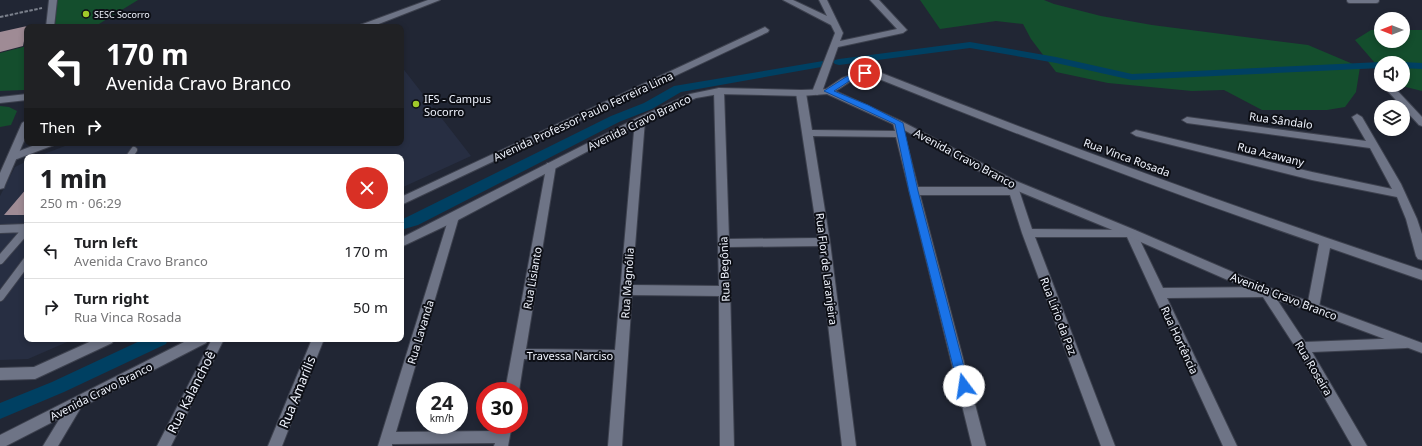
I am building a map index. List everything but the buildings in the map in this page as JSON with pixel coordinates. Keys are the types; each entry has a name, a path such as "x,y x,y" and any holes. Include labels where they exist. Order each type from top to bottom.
{"street":[{"path":"371,24 436,0"},
{"path":"787,0 834,23"},
{"path":"817,92 839,34 823,0"},
{"path":"836,45 903,30 874,0"},
{"path":"50,24 53,3"},
{"name":"Avenida Professor Paulo Ferreira Lima","path":"404,200 765,30"},
{"name":"Rua Vinca Rosada","path":"828,91 849,78 861,74 876,74 981,116 1325,242 1422,275"},
{"name":"Avenida Cravo Branco","path":"404,242 640,120 693,96 719,91 828,91 865,107 899,128 1013,188 1131,233 1266,292 1313,307 1422,348"},
{"name":"Rua Begônia","path":"719,91 725,291 727,446"},
{"name":"Rua Flor de Laranjeira","path":"802,92 824,242 849,446"},
{"path":"1395,92 1421,120"},
{"path":"0,100 24,97"},
{"path":"1357,117 1411,215 1419,237 1422,256"},
{"name":"Rua Magnólia","path":"615,446 640,120"},
{"name":"Rua Sândalo","path":"1187,120 1372,144"},
{"path":"809,133 899,128 979,446"},
{"path":"0,185 24,130"},
{"name":"Rua Azawany","path":"1136,133 1312,176 1400,194"},
{"path":"13,157 42,146"},
{"name":"Rua Lisianto","path":"514,382 552,165"},
{"path":"914,191 1013,188"},
{"name":"Rua Lírio da Paz","path":"1013,188 1028,234 1108,446"},
{"name":"Rua Lavanda","path":"386,442 454,217"},
{"path":"1028,234 1131,233"},
{"name":"Rua Hortência","path":"1131,233 1230,446"},
{"path":"723,243 824,242"},
{"path":"1313,307 1325,242"},
{"path":"626,290 725,291"},
{"path":"1158,293 1266,292"},
{"name":"Rua Roseira","path":"1266,292 1302,347 1360,446"},
{"path":"0,374 35,373 102,342"},
{"name":"Avenida Cravo Branco","path":"0,442 196,342"},
{"name":"Rua Kalanchoê","path":"164,446 216,342"},
{"name":"Rua Amarílis","path":"275,446 317,342"},
{"path":"1302,347 1406,342"},
{"name":"Travessa Narciso","path":"519,354 622,355"},
{"path":"50,446 76,404"},
{"path":"386,442 503,436"}],"lane":[{"path":"1350,0 1376,0"},
{"path":"131,154 134,150"},
{"path":"0,229 24,228"},
{"path":"0,260 24,232"},
{"path":"0,297 24,265"}],"path":[{"path":"0,18 53,3"}],"shaded area":[{"name":"IFS - Campus Socorro","path":"404,70 471,156 404,187 404,154 44,154 65,146 404,146"},
{"path":"24,162 24,342 67,342 28,359 0,360 0,196 15,167"}],"green space":[{"name":"SESC Socorro","path":"57,0 138,0 99,24 55,24"},
{"path":"920,0 1044,0 1101,16 1152,25 1308,45 1360,67 1356,92 1345,107 1327,110 1262,110 1224,90 1192,91 1108,83 1056,72 1031,39 1023,24 996,21 940,29"},
{"path":"1371,30 1374,30 1374,48 1410,48 1410,30 1422,30 1422,91 1410,88 1410,56 1374,56 1374,62 1355,40"},
{"path":"24,47 24,90 0,91 0,53"},
{"path":"0,106 9,107 17,111 11,125 0,127"}],"waterway":[{"path":"839,62 970,45 1056,60 1132,77 1374,65"},
{"path":"404,224 413,221 615,119 648,106 678,89 823,64"},
{"path":"1410,65 1422,66"},
{"path":"0,411 58,387 154,342"}],"place":[{"name":"SESC Socorro","path":"86,14"},
{"name":"IFS - Campus Socorro","path":"416,104"}],"route":[{"path":"865,73 849,78 828,91 898,123 964,386"}]}
